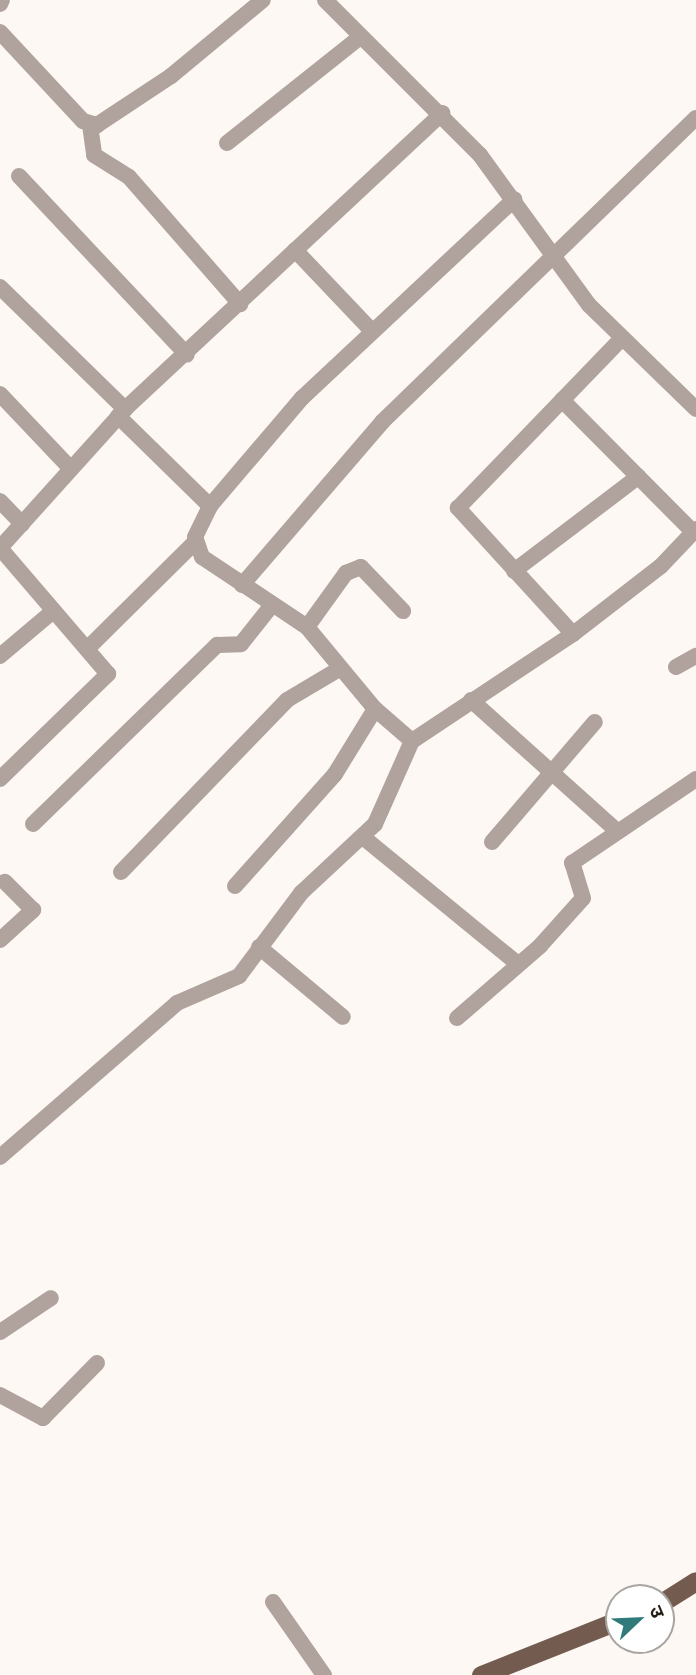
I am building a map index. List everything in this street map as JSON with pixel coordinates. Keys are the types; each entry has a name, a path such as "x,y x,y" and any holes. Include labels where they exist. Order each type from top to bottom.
{"main road":[{"path":"481,1675 605,1626"}],"street":[{"path":"90,125 105,122 171,76 263,0"},
{"path":"325,0 359,38 442,113 515,199 554,258 620,340 693,400"},
{"path":"0,32 90,125 94,155 129,177 240,304"},
{"path":"227,144 359,38"},
{"path":"0,779 106,680 106,667 52,612 0,548 122,412 187,355 442,113"},
{"path":"243,585 382,422 696,118"},
{"path":"19,176 187,355"},
{"path":"87,649 194,543 210,506 370,329 515,199"},
{"path":"296,250 370,329"},
{"path":"0,287 210,506"},
{"path":"572,634 460,513 459,503 620,340"},
{"path":"0,394 70,468"},
{"path":"0,1157 177,1003 239,976 301,893 364,838 412,741 572,634 661,566 695,531 562,400"},
{"path":"514,571 638,477"},
{"path":"0,501 22,524"},
{"path":"194,543 202,556 307,627 339,669 375,709 412,741"},
{"path":"307,627 346,573 361,566 403,611"},
{"path":"33,824 198,662 221,643 241,644 272,605"},
{"path":"0,656 52,612"},
{"path":"676,667 696,656"},
{"path":"121,872 287,700 339,669"},
{"path":"471,700 615,830"},
{"path":"235,886 335,774 375,709"},
{"path":"492,842 547,771 596,722"},
{"path":"457,1018 518,964 583,898 572,863 615,830 696,779"},
{"path":"364,838 518,964"},
{"path":"0,940 33,910 5,882"},
{"path":"260,947 343,1017"},
{"path":"0,1332 51,1298"},
{"path":"0,1395 43,1418 97,1363"},
{"path":"273,1602 324,1675"}]}
